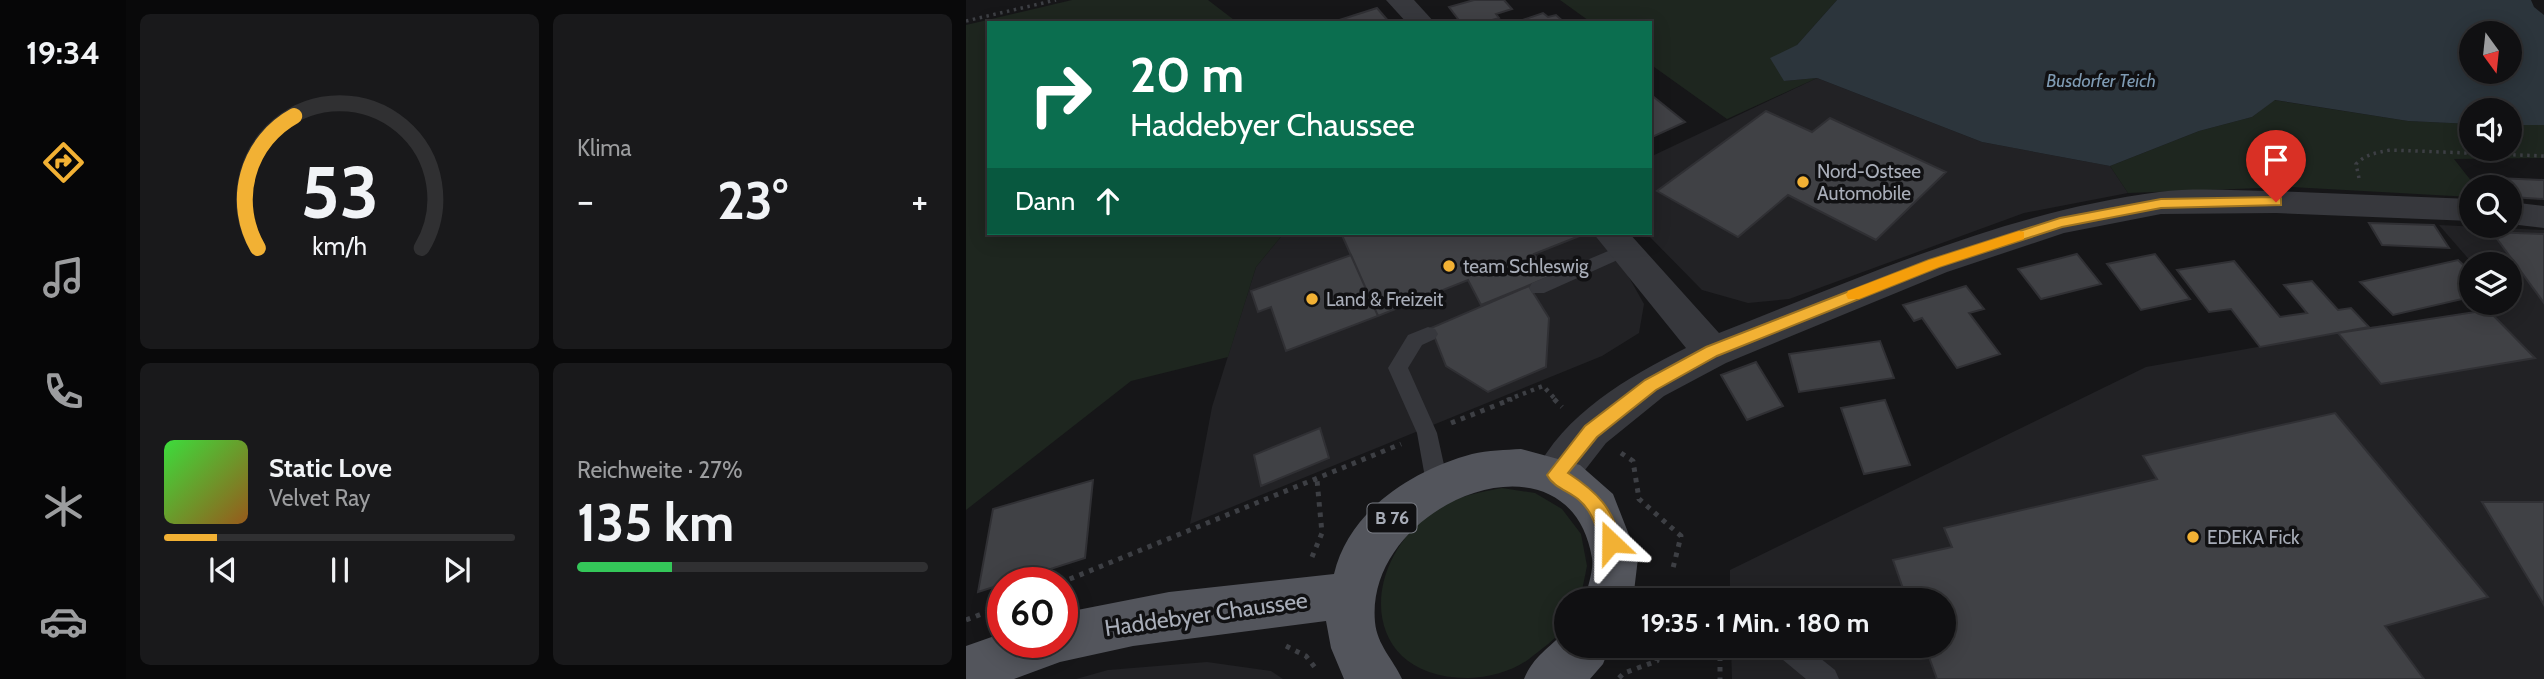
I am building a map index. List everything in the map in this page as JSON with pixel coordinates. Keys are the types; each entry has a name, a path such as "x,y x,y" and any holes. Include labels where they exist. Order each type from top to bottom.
{"main road":[{"name":"B 76","path":"1376,679 1363,667 1350,633 1350,595 1361,560 1380,530 1406,503 1437,483 1478,469 1519,466 1556,475 1586,495 1607,524 1615,561 1611,588"},
{"name":"Haddebyer Chaussee","path":"1078,634 1107,626 1196,611 1350,595"},
{"path":"966,671 1003,658"},
{"path":"1550,679 1575,658"}],"street":[{"path":"1399,0 1420,21"},
{"path":"1556,475 1591,432 1650,385 1712,352 1934,263 2060,222 2161,203 2276,202 2459,209"},
{"path":"2522,215 2544,217"},
{"path":"1618,241 1712,352"}],"lane":[{"path":"1538,288 1618,241"},
{"path":"1428,334 1415,340 1398,368 1427,433 1437,483"},
{"path":"1801,658 1826,679"}],"path":[{"path":"966,21 1056,0"},
{"path":"2365,205 2356,164 2366,155 2409,150 2491,156 2544,156"},
{"path":"1078,576 1543,386 1591,432 1633,461 1639,499 1681,536 1667,588"},
{"path":"966,620 987,612"},
{"path":"1618,679 1624,673 1657,661 1657,658"},
{"path":"1720,658 1720,679"}],"shaded area":[{"path":"1072,0 1208,0 1235,21 987,21 987,235 1282,235 1256,267 1228,357 1131,381 966,510 966,25"},
{"path":"1560,0 1837,0 1797,45 1784,81 1817,78 1727,119 1652,65 1652,21 1589,21"},
{"path":"1817,78 1982,142 2110,166 2128,193 2024,213 1789,299 1748,303 1702,290 1648,235 1652,235 1652,156"},
{"path":"2274,100 2408,121 2459,123 2459,159 2454,159 2467,175 2459,175 2459,196 2291,187 2128,193 2110,166 2199,131 2252,117"},
{"path":"2522,125 2544,125 2544,158 2522,158"},
{"path":"2439,225 2459,226 2459,238 2522,238 2522,229 2544,230 2544,679 1732,679 1731,658 1956,658 1956,588 1730,588 1730,570 2146,367 2369,327 2463,315 2522,315 2522,252 2463,252"},
{"path":"1282,235 1597,235 1626,272 1644,304 1639,333 1602,356 1190,524 1212,407 1256,267"},
{"path":"1502,488 1535,493 1562,509 1581,534 1587,566 1582,588 1554,588 1552,641 1516,667 1476,678 1433,673 1407,660 1390,640 1382,616 1382,589 1391,561 1408,535 1432,512 1465,496"},
{"path":"1207,662 1271,671 1283,679 1076,679 1108,670"}],"water":[{"name":"Busdorfer Teich","path":"1837,0 2531,0 2534,7 2544,15 2544,125 2522,125 2522,98 2459,98 2459,123 2408,121 2275,100 2252,117 2199,131 2110,166 1982,142 1817,78 1784,81 1770,58 1797,45"}],"building":[{"path":"1474,0 1504,0 1512,9 1496,14 1499,18 1489,21 1460,21 1449,7"},
{"path":"1377,8 1388,21 1336,21"},
{"path":"1543,13 1548,17 1556,15 1563,21 1520,21"},
{"path":"1652,96 1685,122 1652,137"},
{"name":"Nord-Ostsee Automobile","path":"1766,111 1812,132 1830,118 1946,172 1876,240 1788,195 1738,237 1657,191"},
{"path":"2522,179 2544,180 2544,199 2522,198"},
{"path":"2369,223 2434,225 2449,248 2382,245"},
{"path":"2522,233 2544,234 2544,303 2522,273 2522,252 2507,252 2496,238 2522,238"},
{"name":"team Schleswig","path":"1342,235 1582,235 1534,254 1549,277 1481,305 1468,280 1378,316"},
{"path":"2077,254 2101,284 2041,299 2018,269"},
{"path":"2155,254 2190,299 2141,310 2107,264"},
{"name":"Land & Freizeit","path":"1351,255 1378,316 1286,351 1271,307 1258,312 1251,291"},
{"path":"2234,261 2280,317 2307,313 2284,285 2312,281 2338,310 2351,308 2369,327 2260,347 2231,309 2209,312 2177,270"},
{"path":"2459,261 2459,300 2393,315 2360,282"},
{"path":"1529,286 1549,318 1546,367 1488,392 1446,366 1431,328"},
{"path":"1966,286 1984,309 1969,313 2000,354 1957,368 1922,318 1914,321 1903,305"},
{"path":"2459,314 2493,315 2535,358 2381,384 2338,333"},
{"path":"1880,341 1894,378 1799,392 1789,354"},
{"path":"1756,362 1783,406 1747,420 1721,375"},
{"path":"1885,400 1910,465 1864,474 1841,408"},
{"name":"EDEKA Fick","path":"2335,413 2488,597 2385,626 2424,679 1937,679 1929,658 1956,658 1956,588 1903,588 1893,560 1952,547 1944,528 2157,479 2143,456"},
{"path":"1320,428 1329,458 1261,486 1254,455"},
{"path":"1093,480 1085,558 1057,567 987,567 987,589 978,592 993,509"},
{"path":"2482,502 2544,502 2544,605"}],"slow traffic":[{"path":"1854,295 1934,263 2019,235"}],"place":[{"name":"Nord-Ostsee Automobile","path":"1803,182"},
{"name":"team Schleswig","path":"1449,266"},
{"name":"Land & Freizeit","path":"1312,299"},
{"name":"EDEKA Fick","path":"2193,537"}],"route":[{"path":"1611,542 1607,524 1586,495 1556,475 1591,432 1650,385 1712,352 1934,263 2060,222 2161,203 2276,202"}]}
